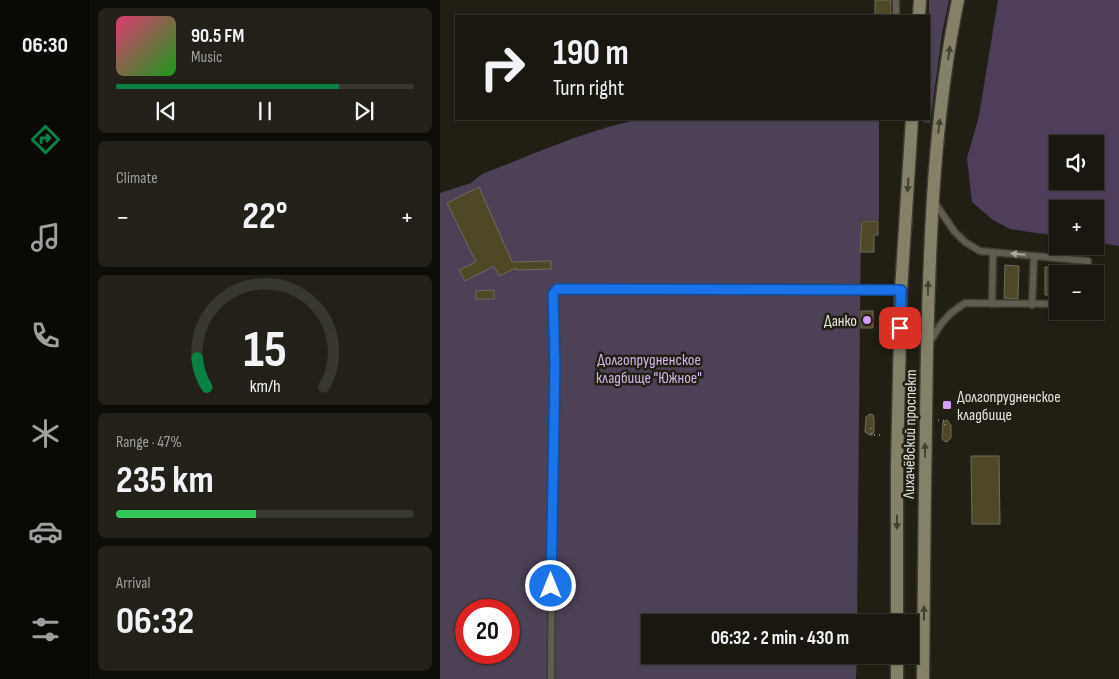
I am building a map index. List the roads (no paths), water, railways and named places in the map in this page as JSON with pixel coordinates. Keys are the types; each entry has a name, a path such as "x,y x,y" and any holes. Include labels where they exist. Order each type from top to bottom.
{"main road":[{"path":"919,15 920,0"},
{"name":"Лихачёвский проспект","path":"924,679 925,414 928,284 942,101 958,0"},
{"name":"Лихачёвский проспект","path":"897,614 897,464 901,290 912,120"},
{"path":"897,664 897,679"}],"lane":[{"path":"896,0 896,15"},
{"path":"933,200 954,231 965,242 980,251 1088,260 1088,265"},
{"path":"992,304 993,252"},
{"path":"1032,305 1034,256"},
{"path":"551,679 551,548 555,366 553,294 557,289 901,290"},
{"path":"927,350 934,333 951,313 965,303 1049,304"}],"place":[{"name":"Данко","path":"867,320"},
{"name":"Долгопрудненское кладбище","path":"947,405"}],"park label":[{"name":"Долгопрудненское кладбище \"Южное\"","path":"649,368"}]}
